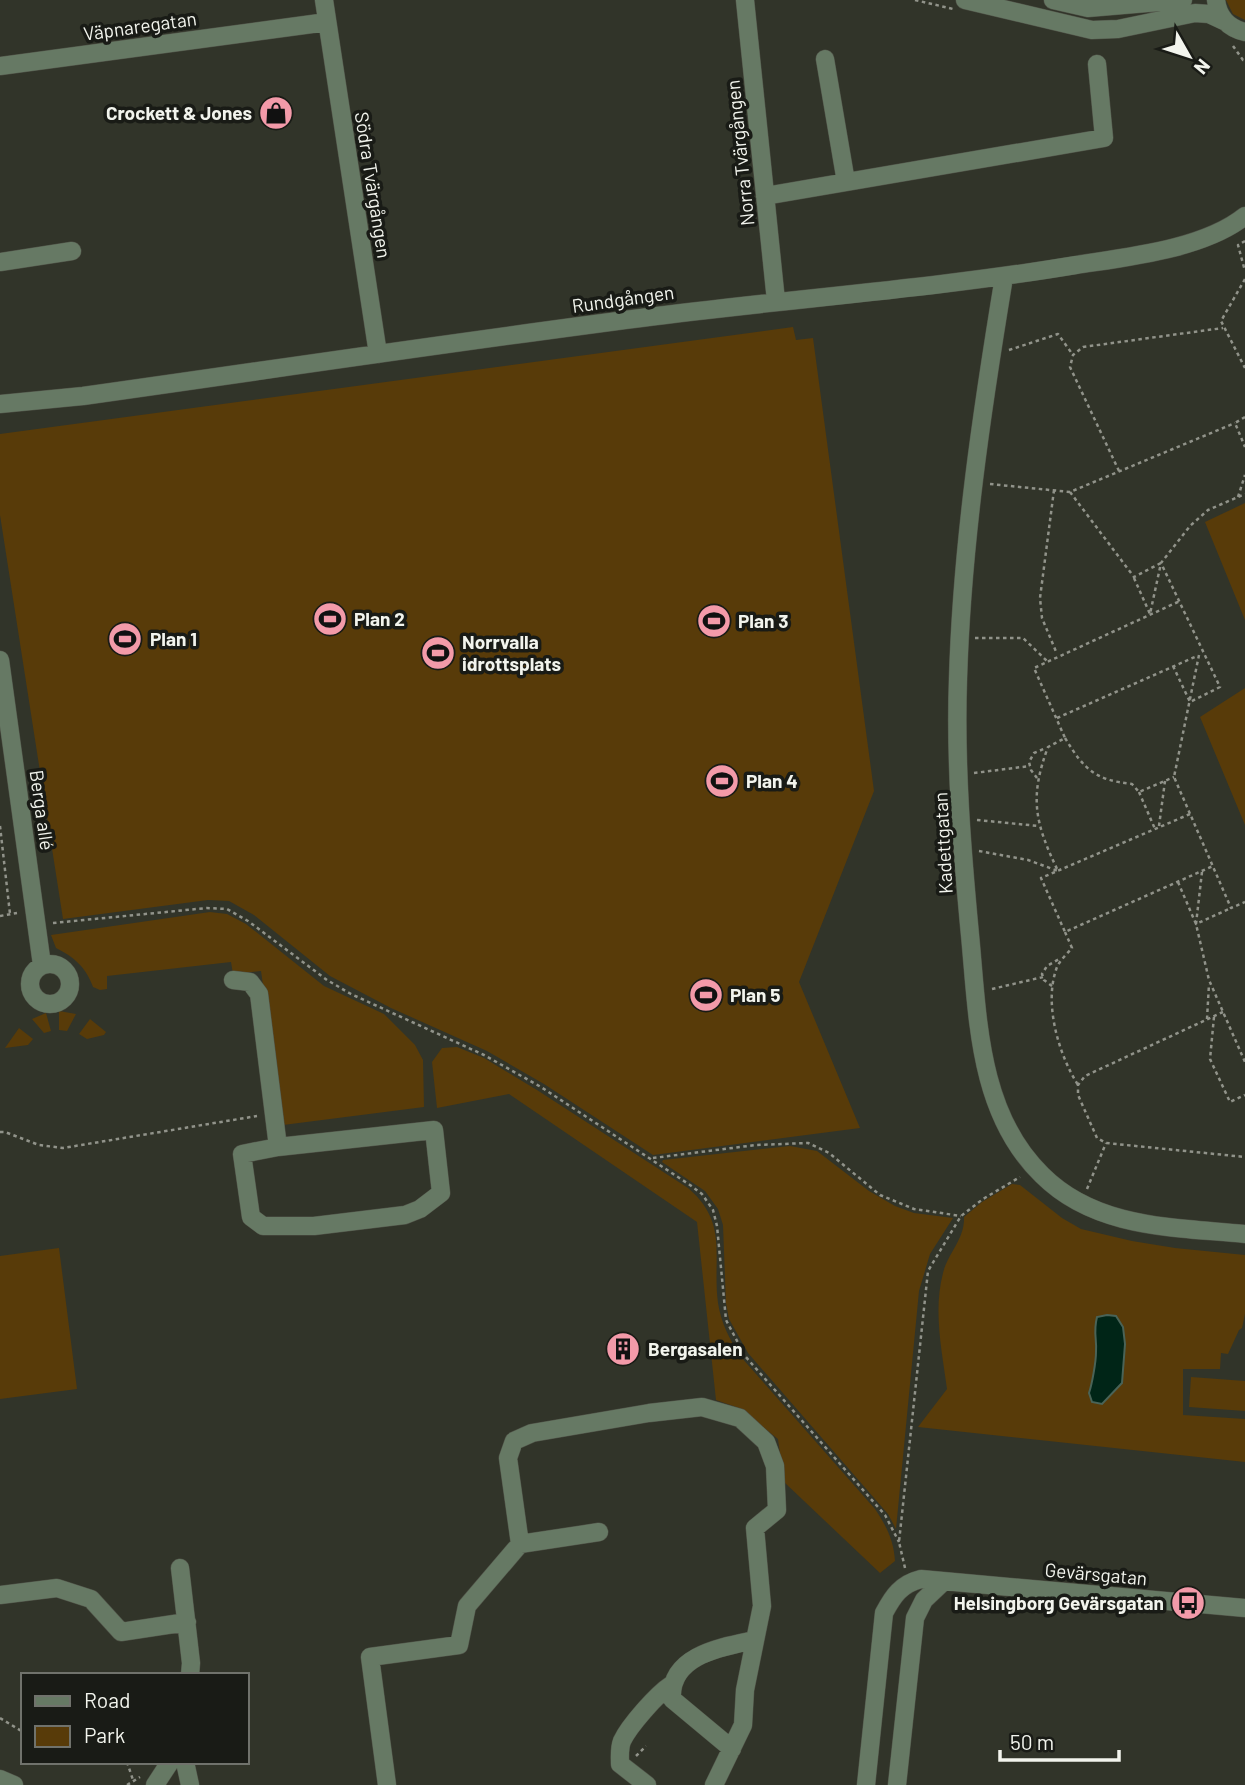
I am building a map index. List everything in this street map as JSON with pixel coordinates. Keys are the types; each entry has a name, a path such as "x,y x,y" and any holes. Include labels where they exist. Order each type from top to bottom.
{"street":[{"path":"324,0 327,22"},
{"name":"Norra Tvärgången","path":"745,0 776,301"},
{"path":"965,0 1092,30 1118,29 1195,13 1209,14 1239,41"},
{"path":"1053,0 1088,8 1183,0"},
{"path":"1216,0 1219,13 1239,41"},
{"name":"Väpnaregatan","path":"0,66 327,22"},
{"name":"Södra Tvärgången","path":"327,22 378,354"},
{"path":"825,59 846,182"},
{"path":"765,196 1104,138 1097,64"},
{"name":"Rundgången","path":"0,404 82,396 776,301 1004,277 1153,253 1241,223"},
{"path":"0,262 72,251"},
{"name":"Kadettgatan","path":"1004,277 973,482 964,567 958,679 962,848 976,993 991,1090 1011,1135 1041,1175 1081,1204 1129,1222 1245,1234"},
{"name":"Berga allé","path":"0,660 42,965"},
{"path":"233,980 250,982 259,994 278,1147"},
{"path":"434,1130 440,1193 420,1209 405,1215 314,1226 263,1226 251,1217 242,1154 278,1147 434,1130"},
{"path":"520,1544 508,1458 513,1441 532,1433 702,1407 740,1418 766,1442 775,1466 777,1510 754,1528 762,1606 745,1690 743,1725 714,1785"},
{"path":"387,1785 370,1657 459,1645 467,1606 520,1544 599,1532"},
{"path":"180,1568 190,1673"},
{"name":"Gevärsgatan","path":"908,1582 921,1579 1245,1608"},
{"path":"866,1785 884,1613 894,1595 908,1582"},
{"path":"897,1785 915,1618 924,1600 943,1582"},
{"path":"0,1595 57,1588 91,1599 121,1632 187,1622"},
{"path":"732,1749 672,1699 671,1685 677,1672 711,1649 755,1640"},
{"path":"647,1785 620,1764 619,1752 622,1740 659,1693 671,1685"},
{"path":"155,1785 169,1764"},
{"path":"185,1764 190,1785"},
{"path":"0,1779 14,1785"}],"path":[{"path":"1245,242 1238,245 1245,271"},
{"path":"1245,279 1221,321 1245,368"},
{"path":"1119,471 1070,367 1073,355 1083,347 1223,328"},
{"path":"991,356 1058,334 1073,355"},
{"path":"973,482 1070,492 1245,417"},
{"path":"1235,423 1245,447"},
{"path":"1238,497 1245,474"},
{"path":"1054,490 1040,598 1042,618 1058,656"},
{"path":"1070,492 1134,577 1150,614"},
{"path":"1134,577 1161,563 1209,510 1245,494"},
{"path":"1161,563 1220,687 1190,702"},
{"path":"1150,614 1161,563"},
{"path":"1157,828 1132,783 1115,782 1095,775 1081,764 1065,738 1034,668 1180,601"},
{"path":"961,637 1023,638 1047,660"},
{"path":"1057,718 1204,653"},
{"path":"1199,655 1174,777 1231,908"},
{"path":"1173,666 1190,702"},
{"path":"1037,778 1030,766 1034,753 1065,738"},
{"path":"1048,747 1037,778 1035,794 1040,826 1058,871"},
{"path":"960,775 1030,766"},
{"path":"1139,792 1174,777"},
{"path":"1157,828 1166,781"},
{"path":"1190,814 1041,878 1072,948 1056,967 1052,986 1055,1025 1068,1069 1078,1085 1078,1095 1097,1138 1106,1143 1245,1157"},
{"path":"961,818 1040,826"},
{"path":"0,825 10,914 0,916"},
{"path":"962,848 1028,860 1058,871"},
{"path":"1065,932 1213,866"},
{"path":"1196,924 1202,870"},
{"path":"1178,881 1196,924 1209,980 1245,1062"},
{"path":"1196,924 1245,902"},
{"path":"44,923 63,924 207,908 227,909 248,921 327,980 351,994 484,1055 541,1087 702,1194 713,1210 718,1226 726,1320 745,1356 885,1515 899,1542 908,1582"},
{"path":"1043,977 1047,966 1065,956"},
{"path":"976,993 1043,977"},
{"path":"1043,977 1052,986"},
{"path":"1207,1020 1209,980"},
{"path":"1078,1085 1085,1076 1223,1012"},
{"path":"1214,1017 1210,1059 1230,1102 1245,1095"},
{"path":"0,1132 39,1145 62,1147 273,1113"},
{"path":"651,1159 756,1145 808,1143 829,1153 880,1195 914,1209 961,1216"},
{"path":"1081,1204 1106,1143"},
{"path":"899,1542 924,1288 928,1271 961,1216 1022,1175"},
{"path":"0,1718 21,1731"},
{"path":"635,1757 646,1745"},
{"path":"127,1785 133,1780 128,1764"}],"green space":[{"path":"1226,0 1245,0 1245,20 1233,14"},
{"name":"Norrvalla idrottsplats","path":"793,327 796,340 813,338 874,791 799,982 860,1128 653,1155 544,1084 487,1051 391,1008 330,976 254,915 229,901 208,900 63,919 0,515 0,434"},
{"path":"1245,503 1245,620 1205,522"},
{"path":"1245,688 1245,825 1200,717"},
{"path":"210,912 227,914 246,924 324,986 384,1014 415,1045 423,1060 424,1107 283,1125 261,971 233,974 231,962 107,976 107,989 100,990 93,987 79,963 56,948 51,935"},
{"path":"59,1011 76,1014 67,1031 59,1030"},
{"path":"46,1013 51,1031 44,1033 32,1019"},
{"path":"90,1019 106,1032 104,1035 87,1039 79,1034"},
{"path":"19,1028 33,1039 28,1045 5,1048"},
{"path":"457,1047 484,1058 537,1090 688,1188 701,1201 714,1227 718,1303 730,1338 741,1357 875,1509 889,1534 895,1561 880,1573 784,1482 778,1439 739,1408 716,1400 697,1222 509,1094 437,1108 432,1062 442,1048"},
{"path":"790,1146 817,1151 869,1191 895,1206 914,1213 953,1218 930,1254 919,1291 896,1529 888,1514 748,1353 729,1319 723,1225 718,1209 705,1191 662,1162"},
{"path":"1012,1184 1020,1185 1062,1218 1081,1229 1175,1248 1245,1255 1245,1314 1242,1328 1228,1354 1221,1353 1220,1369 1183,1369 1183,1415 1245,1419 1245,1462 918,1427 947,1389 939,1331 940,1287 945,1266 962,1232 964,1217 982,1202"},
{"path":"59,1248 77,1389 0,1399 0,1256"},
{"path":"1191,1377 1245,1381 1245,1411 1189,1407"}],"shaded area":[{"path":"1116,1316 1123,1327 1125,1344 1122,1383 1102,1404 1092,1402 1089,1393 1095,1361 1097,1317"}],"place":[{"name":"Crockett & Jones","path":"276,113"},
{"name":"Plan 2","path":"330,619"},
{"name":"Plan 3","path":"714,621"},
{"name":"Plan 1","path":"125,639"},
{"name":"Norrvalla idrottsplats","path":"438,653"},
{"name":"Plan 4","path":"722,781"},
{"name":"Plan 5","path":"706,995"},
{"name":"Bergasalen","path":"623,1349"},
{"name":"Helsingborg Gevärsgatan","path":"1188,1603"}]}
